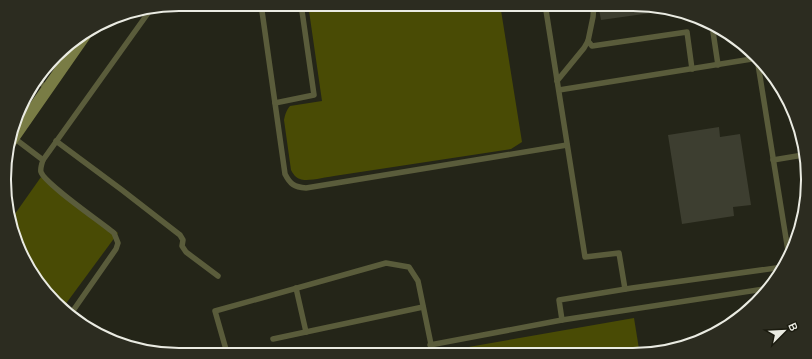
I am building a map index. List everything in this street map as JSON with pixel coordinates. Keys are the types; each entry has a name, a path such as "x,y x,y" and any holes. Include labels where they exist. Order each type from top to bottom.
{"main road":[{"path":"22,120 48,88 62,58"}],"lane":[{"path":"262,11 285,174 289,182 297,188 306,188 567,145"},
{"path":"275,103 314,95 302,11"},
{"path":"546,11 585,257 620,252 625,289"},
{"path":"557,81 588,41 594,11"},
{"path":"73,310 116,249 118,243 114,233 45,178 41,171 42,160 147,14"},
{"path":"588,41 592,46 687,32 692,69"},
{"path":"713,32 718,64"},
{"path":"559,90 751,59"},
{"path":"758,67 787,246"},
{"path":"41,84 48,88"},
{"path":"56,141 180,235 183,240 182,246 186,252 218,276"},
{"path":"15,145 42,160"},
{"path":"773,160 800,156"},
{"path":"226,348 215,311 386,263 409,267 418,281 431,348"},
{"path":"562,320 559,300 625,289 776,268"},
{"path":"296,288 306,332"},
{"path":"430,345 562,320 760,290"},
{"path":"273,340 423,307"}],"shaded area":[{"path":"309,11 501,11 522,142 511,149 303,180 297,178 291,170 284,120 285,115 290,106 322,101"},
{"path":"41,177 118,233 66,304 39,273 28,254 15,214"},
{"path":"634,318 639,348 632,348 463,348"}],"building":[{"path":"599,11 656,12 601,20"},
{"path":"719,127 720,137 740,134 751,205 733,207 734,216 682,224 668,135"}]}
